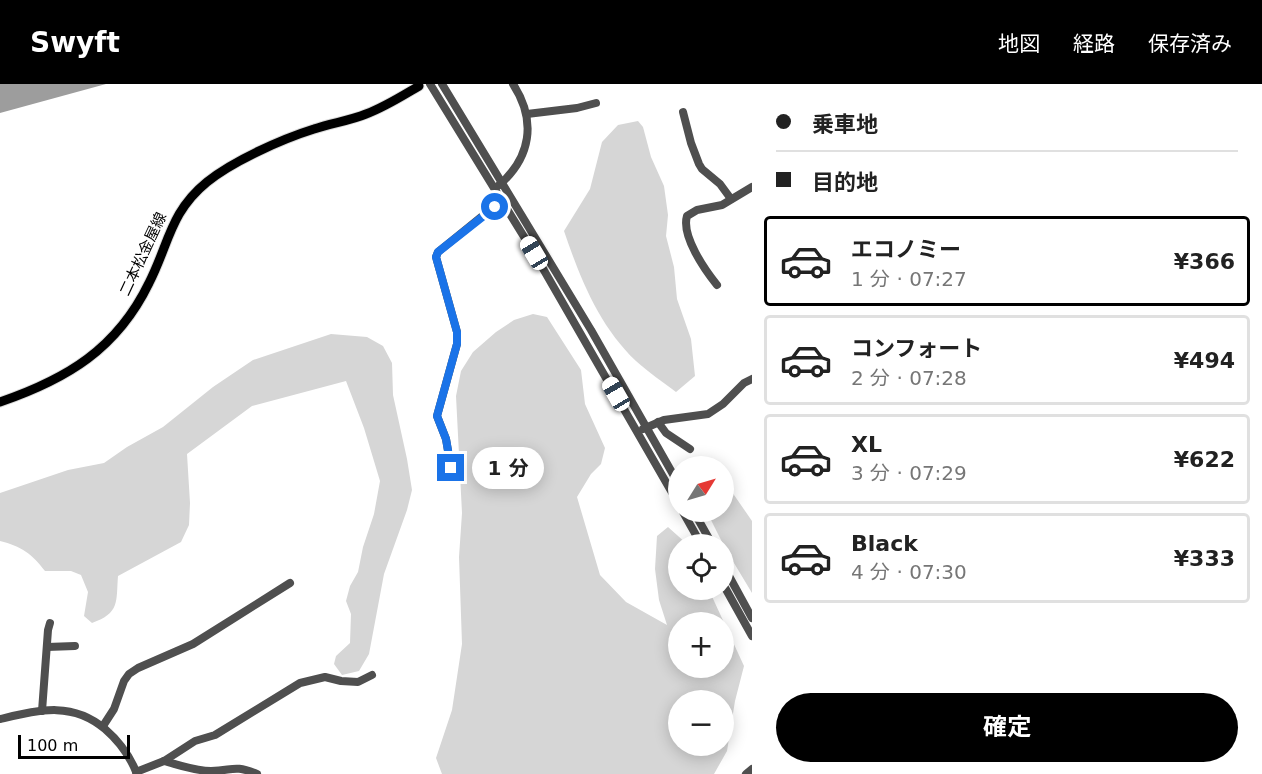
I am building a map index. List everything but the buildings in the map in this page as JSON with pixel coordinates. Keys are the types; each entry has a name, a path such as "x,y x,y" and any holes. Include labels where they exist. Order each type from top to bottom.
{"main road":[{"name":"二本松金屋線","path":"0,402 42,387 71,372 106,344 123,325 149,283 179,212 193,194 210,179 270,147 312,129 368,114 418,86"}],"street":[{"path":"430,84 591,330 668,465"},
{"path":"442,84 498,186 502,200 668,485"},
{"path":"498,186 515,169 527,141 529,123 527,114 513,84"},
{"path":"527,114 577,108 596,103"},
{"path":"683,112 699,164 720,184 731,199"},
{"path":"717,285 704,269 691,245 685,220 691,212 722,205 752,187"},
{"path":"451,468 446,439 437,416 457,344 457,332 436,257 438,252 502,200"},
{"path":"638,431 658,422 708,414 723,404 744,383 752,379"},
{"path":"658,422 666,433 690,449"},
{"path":"103,726 114,709 124,681 129,674 193,644 290,582"},
{"path":"734,585 752,618"},
{"path":"732,600 752,636"},
{"path":"42,711 50,623"},
{"path":"47,646 75,646"},
{"path":"0,719 42,711 74,711 90,717 103,726 124,748 137,773 164,761 195,741 215,735 300,683 325,677 357,682 372,675"},
{"path":"164,761 204,770 218,771 233,767 257,774"},
{"path":"746,774 752,769"}],"shaded area":[{"path":"0,84 106,84 0,113"},
{"path":"638,121 643,127 651,157 664,186 668,215 666,236 674,267 677,299 691,339 695,376 676,392 636,361 611,333 584,284 564,231 590,189 602,142 618,125"},
{"path":"533,314 547,317 581,370 585,404 605,448 601,464 591,474 577,497 600,575 626,602 667,625 659,600 655,569 657,536 668,527 676,534 668,534 668,600 714,600 719,612 668,612 668,678 734,678 734,644 744,666 734,707 734,690 668,690 668,756 724,756 714,774 442,774 436,758 452,710 462,644 459,557 462,513 456,396 461,371 473,352 514,320"},
{"path":"331,334 367,337 383,346 392,363 393,395 412,490 384,574 369,654 359,671 342,675 334,664 336,656 350,643 351,614 346,601 350,586 358,572 363,547 374,514 380,481 364,428 346,381 252,406 187,454 189,525 181,542 118,576 115,606 108,615 101,619 92,623 84,616 88,592 81,575 71,571 45,571 26,552 0,541 0,493 68,470 104,463 163,427 213,387 253,360"},
{"path":"734,495 752,521 752,593 734,563 734,534 718,534 712,522 734,522"}],"route":[{"path":"451,468 446,439 437,416 454,358 457,332 436,257 438,252 495,207"}]}
